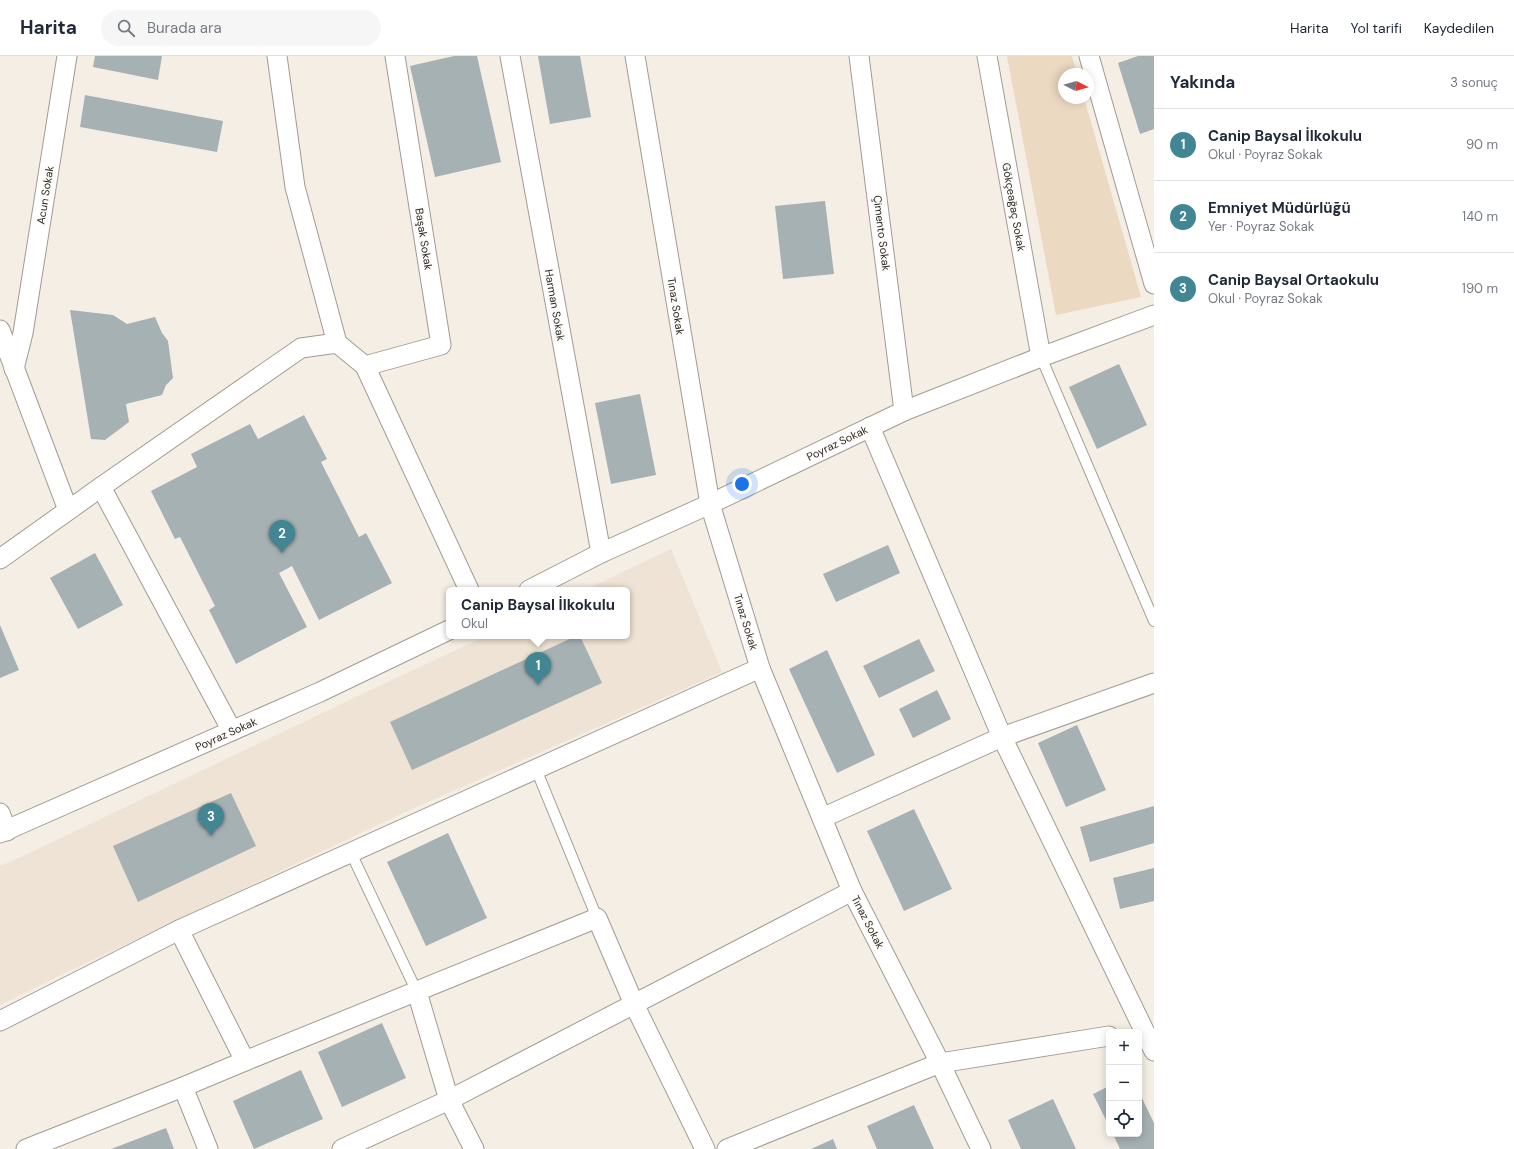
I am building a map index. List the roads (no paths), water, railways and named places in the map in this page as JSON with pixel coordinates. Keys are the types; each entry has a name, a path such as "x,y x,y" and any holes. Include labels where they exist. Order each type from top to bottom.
{"street":[{"name":"Acun Sokak","path":"14,369 23,333 67,56"},
{"path":"277,56 295,187 337,343 365,366 467,587"},
{"name":"Başak Sokak","path":"365,366 441,345 395,56"},
{"name":"Harman Sokak","path":"510,56 601,553"},
{"name":"Tınaz Sokak","path":"634,56 710,504 760,668 852,891 940,1063 981,1149"},
{"name":"Çimento Sokak","path":"859,56 904,411"},
{"name":"Gökçeağaç Sokak","path":"987,56 1041,357"},
{"path":"1089,56 1154,284"},
{"name":"Poyraz Sokak","path":"535,587 601,553 710,504 904,411 1041,357 1154,315"},
{"path":"0,330 68,510"},
{"path":"0,559 100,487 300,348 337,343"},
{"path":"870,427 1002,737 1154,1051"},
{"path":"100,487 232,731"},
{"name":"Poyraz Sokak","path":"3,832 320,692 446,631"},
{"path":"0,1021 179,930 760,668"},
{"path":"822,818 1002,737 1154,683"},
{"path":"0,813 3,832"},
{"path":"342,1149 449,1100 852,891"},
{"path":"26,1149 45,1145 245,1061 597,918 634,1004 705,1149"},
{"path":"179,930 245,1061"},
{"path":"417,992 449,1100 474,1149"},
{"path":"727,1149 940,1063 1106,1036"},
{"path":"183,1088 208,1149"}],"lane":[{"path":"1041,357 1154,621"},
{"path":"536,769 597,918"},
{"path":"351,852 417,992"}],"place":[{"name":"Emniyet Müdürlüğü","path":"282,553"},
{"name":"Canip Baysal İlkokulu","path":"538,685"},
{"name":"Canip Baysal Ortaokulu","path":"211,836"}]}
